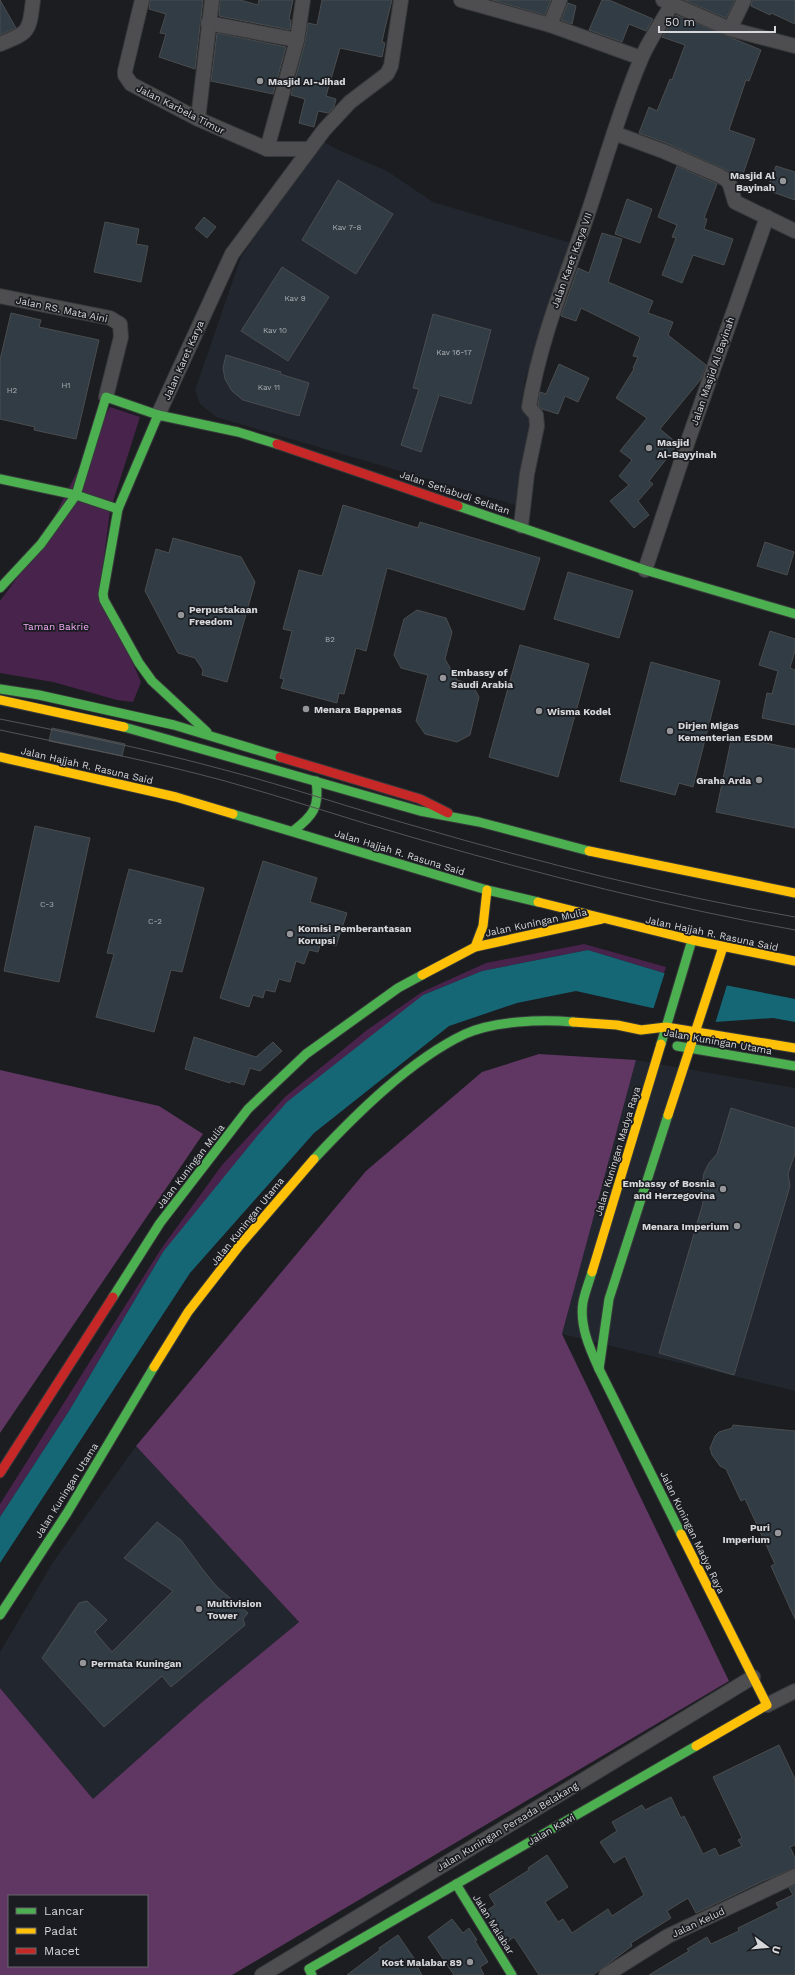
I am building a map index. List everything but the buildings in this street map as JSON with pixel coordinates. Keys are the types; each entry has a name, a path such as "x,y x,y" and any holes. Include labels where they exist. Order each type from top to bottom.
{"street":[{"path":"0,44 23,34 28,29 33,0"},
{"name":"Jalan Karbela Timur","path":"142,0 125,75 131,84 198,119 267,150 310,149"},
{"path":"198,119 208,23 212,0"},
{"path":"267,150 297,40 303,0"},
{"name":"Jalan Karet Karya","path":"213,737 166,696 152,681 139,663 104,600 102,589 118,509 158,416 232,254 324,130 350,102 388,74 391,66 401,0"},
{"path":"461,0 550,25 641,58"},
{"path":"550,25 560,0"},
{"path":"730,29 744,0"},
{"path":"668,2 730,29 795,46"},
{"name":"Jalan Karet Karya VII","path":"521,526 527,474 537,426 536,415 529,407 534,375 559,294 584,225 614,133 641,58 668,2"},
{"path":"208,23 297,40"},
{"path":"614,133 663,151 718,175 727,180 730,185 734,202 795,231"},
{"name":"Jalan Masjid Al Bayinah","path":"645,570 689,438 767,217"},
{"name":"Jalan RS. Mata Aini","path":"0,296 110,318 120,324 121,337 106,397"},
{"path":"0,588 41,544 76,494 106,397"},
{"name":"Jalan Setiabudi Selatan","path":"106,397 158,416 245,435 335,463 645,570 780,611 795,614"},
{"path":"0,479 76,494 118,509"},
{"path":"0,689 16,690 174,725 420,799 450,814"},
{"path":"0,700 132,730 213,751 420,811 450,814 576,848 696,874 795,893"},
{"name":"Jalan Hajjah R. Rasuna Said","path":"0,757 162,793 487,890 692,940 795,961"},
{"path":"293,831 311,816 316,808 318,795 316,781"},
{"path":"329,794 336,786"},
{"path":"327,833 330,842"},
{"name":"Jalan Kuningan Mulia","path":"475,947 482,934 486,917 487,890"},
{"name":"Jalan Kuningan Mulia","path":"0,1473 160,1223 248,1109 306,1054 398,988 475,947 602,919"},
{"name":"Jalan Kuningan Madya Raya","path":"692,940 583,1303 582,1323 585,1337 599,1369 767,1705"},
{"path":"599,1369 609,1300 723,947"},
{"name":"Jalan Kuningan Utama","path":"0,1615 67,1512 143,1384 188,1312 240,1245 292,1183 337,1134 380,1094 425,1058 466,1034 503,1024 554,1020 617,1025 641,1030 666,1027 697,1027 795,1048"},
{"name":"Jalan Kuningan Utama","path":"641,1030 661,1044 795,1066"},
{"name":"Jalan Kuningan Persada Belakang","path":"262,1975 752,1677"},
{"name":"Jalan Kawi","path":"307,1973 456,1884 767,1705 795,1692"},
{"name":"Jalan Kelud","path":"606,1975 668,1936 795,1876"},
{"name":"Jalan Malabar","path":"456,1884 512,1975"}],"shaded area":[{"path":"322,141 387,171 433,202 571,243 524,383 524,408 531,423 516,505 216,417 200,404 195,390 241,257"},
{"path":"539,1054 636,1060 562,1334 729,1681 232,1975 0,1975 0,1688 93,1799 201,1703 299,1622 136,1446 366,1171 482,1072"},
{"path":"636,1060 795,1088 795,1391 562,1334"},
{"path":"0,1070 159,1106 203,1134 0,1433"},
{"path":"136,1446 299,1622 201,1703 93,1799 0,1688 0,1652 53,1562"}],"green space":[{"name":"Taman Bakrie","path":"110,407 140,417 110,511 100,587 141,682 133,702 117,700 53,682 0,673 0,601 38,549"},
{"path":"584,944 666,967 664,973 588,950 482,971 423,995 163,1252 69,1411 0,1517 0,1504 161,1249 222,1165 286,1096 367,1030 422,992 486,963"}],"water":[{"path":"588,950 664,973 795,999 795,1022 773,1018 715,1022 576,991 517,1003 449,1026 314,1133 190,1273 0,1563 0,1517 69,1411 163,1252 258,1135 287,1102 423,995 482,971"}],"pier":[{"path":"665,972 727,985 715,1024 653,1010"}],"tram line":[{"path":"0,719 56,730 197,763 465,840 605,877 700,899 795,917"},
{"path":"0,730 141,760 225,781 394,832 559,878 653,901 795,930"}],"traffic: fast":[{"path":"0,588 41,544 76,495 106,397 158,415 238,432 277,444"},
{"path":"158,415 118,509 103,594 104,600 139,663 152,681 207,732"},
{"path":"0,479 76,495 118,509"},
{"path":"458,506 645,570 795,614"},
{"path":"0,689 39,695 174,725 280,757"},
{"path":"124,727 420,811 479,822 589,851"},
{"path":"293,831 306,821 314,810 317,798 316,781"},
{"path":"233,814 487,890 538,902"},
{"path":"661,1044 692,940"},
{"path":"113,1297 160,1223 248,1109 306,1054 398,988 422,975"},
{"path":"314,1159 365,1107 384,1090 404,1073 444,1045 465,1034 490,1026 533,1021 573,1022"},
{"path":"677,1046 795,1066"},
{"path":"599,1369 609,1299 668,1115"},
{"path":"592,1272 584,1298 582,1311 586,1337 599,1369 681,1534"},
{"path":"0,1615 67,1513 154,1367"},
{"path":"312,1975 309,1969 696,1746"},
{"path":"456,1884 512,1975"}],"traffic: slow":[{"path":"0,700 124,727"},
{"path":"0,757 176,797 233,814"},
{"path":"589,851 795,893"},
{"path":"475,947 483,926 487,890"},
{"path":"538,902 692,940 795,961"},
{"path":"422,975 475,947 602,919"},
{"path":"668,1115 723,947"},
{"path":"573,1022 617,1025 641,1030 666,1027 795,1048"},
{"path":"592,1272 661,1044"},
{"path":"154,1367 188,1312 240,1245 314,1159"},
{"path":"681,1534 767,1705 696,1746"}],"traffic: jam":[{"path":"277,444 458,506"},
{"path":"280,757 420,799 448,813"},
{"path":"0,1473 113,1297"}],"place":[{"name":"Masjid AI-Jihad","path":"260,81"},
{"name":"Masjid Al Bayinah","path":"783,181"},
{"name":"Masjid Al-Bayyinah","path":"649,448"},
{"name":"Perpustakaan Freedom","path":"181,615"},
{"name":"Embassy of Saudi Arabia","path":"443,678"},
{"name":"Menara Bappenas","path":"306,709"},
{"name":"Wisma Kodel","path":"539,711"},
{"name":"Dirjen Migas Kementerian ESDM","path":"670,731"},
{"name":"Graha Arda","path":"759,780"},
{"name":"Komisi Pemberantasan Korupsi","path":"290,934"},
{"name":"Embassy of Bosnia and Herzegovina","path":"723,1189"},
{"name":"Menara Imperium","path":"737,1226"},
{"name":"Puri Imperium","path":"778,1533"},
{"name":"Multivision Tower","path":"199,1609"},
{"name":"Permata Kuningan","path":"83,1663"},
{"name":"Kost Malabar 89","path":"470,1962"}]}
